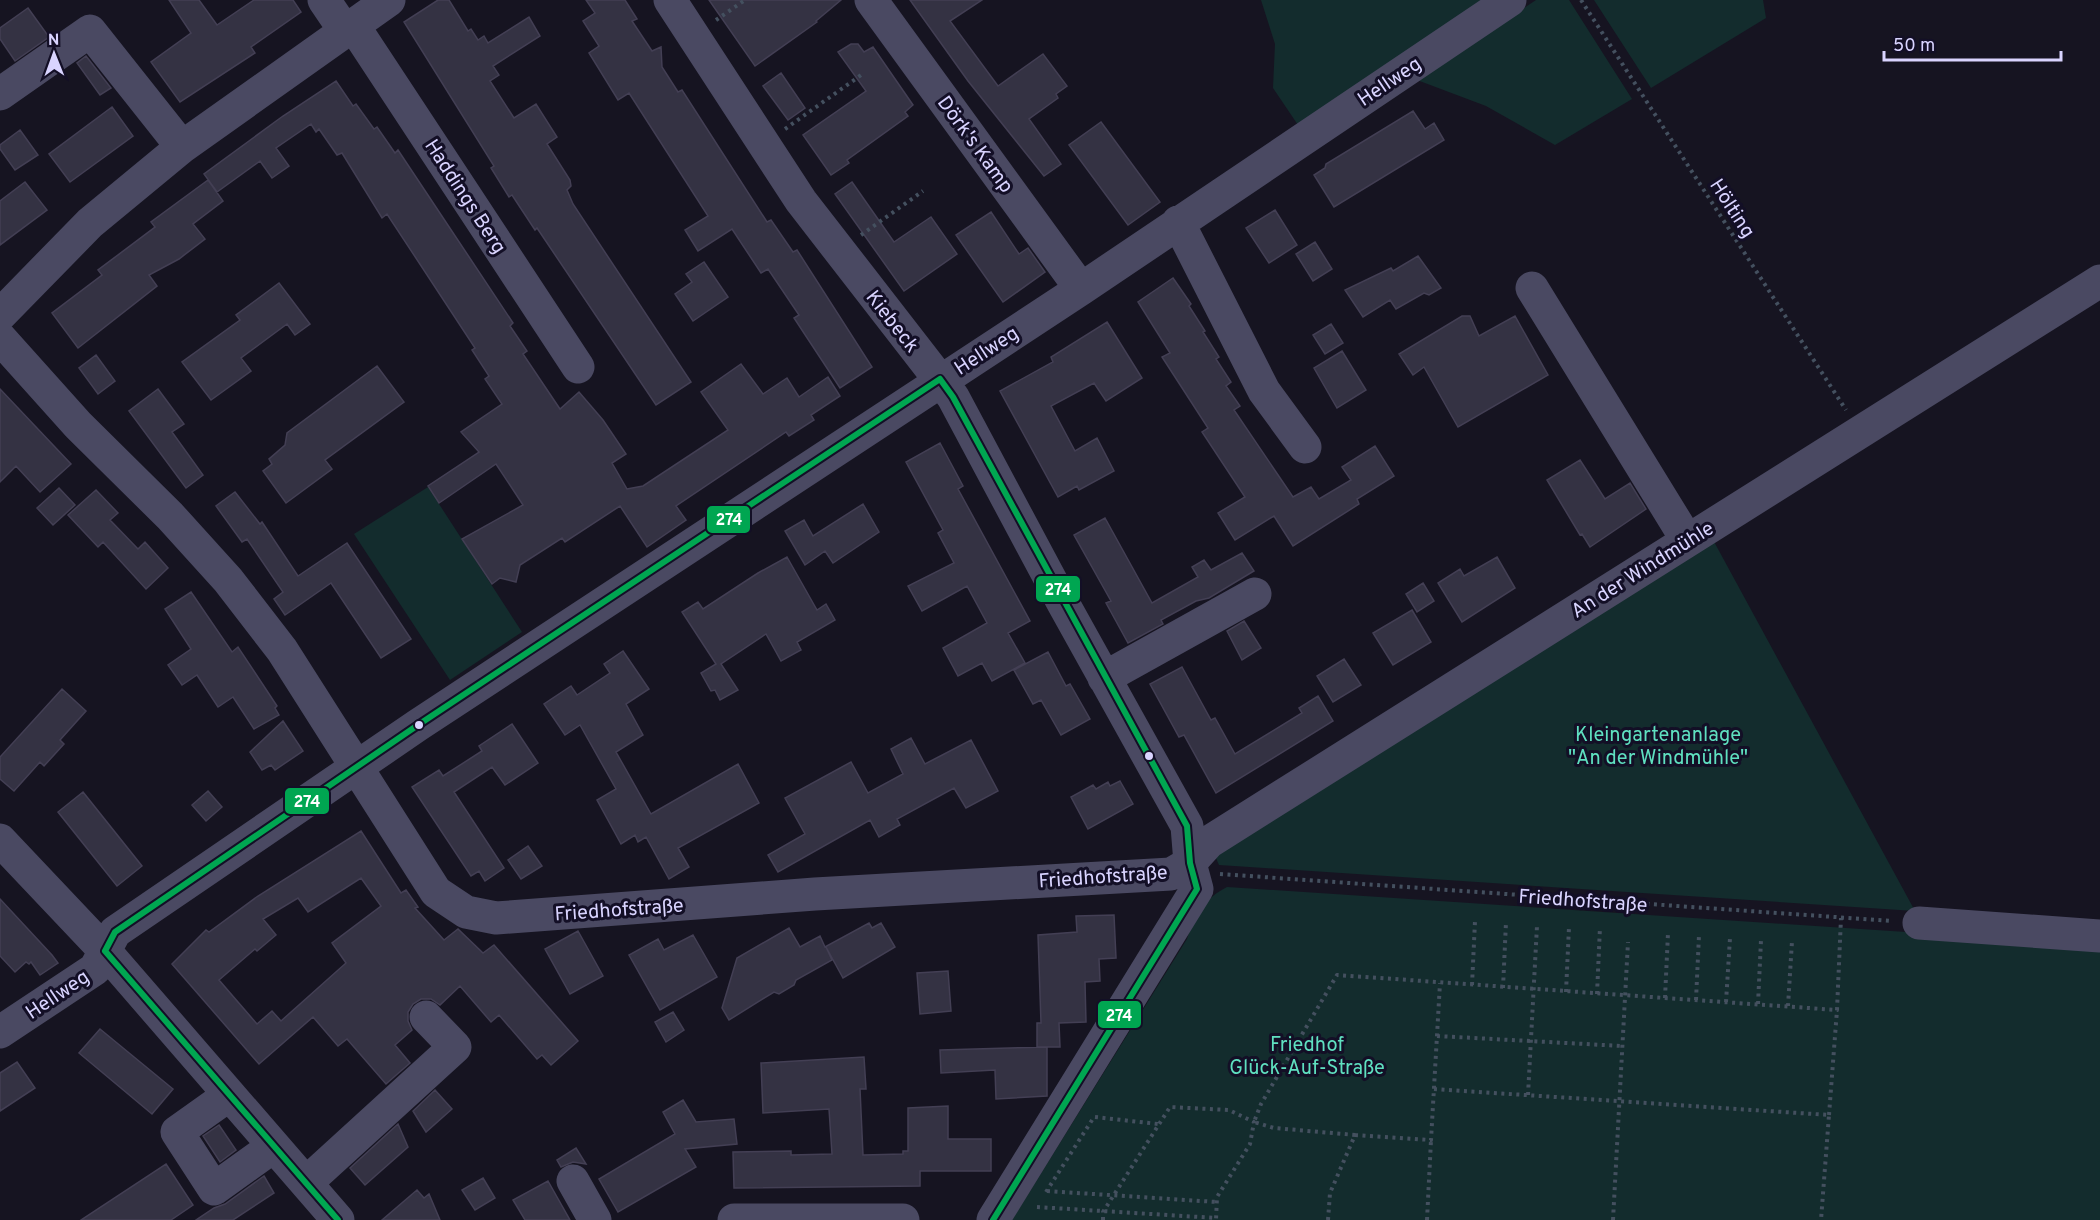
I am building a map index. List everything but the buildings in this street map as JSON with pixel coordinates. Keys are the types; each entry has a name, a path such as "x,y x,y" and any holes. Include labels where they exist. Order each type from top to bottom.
{"street":[{"name":"Haddings Berg","path":"324,0 349,28 578,368"},
{"path":"0,315 90,223 182,147 389,0"},
{"name":"Kiebeck","path":"670,0 762,145 838,251 954,397 1104,678 1187,826 1190,864 1197,890 993,1220"},
{"name":"Dörk's Kamp","path":"870,0 1081,289"},
{"name":"Hellweg","path":"0,1032 95,969 116,932 357,767 940,379 1081,289 1510,0"},
{"path":"0,94 90,31 182,147"},
{"path":"1178,222 1264,391 1305,447"},
{"name":"An der Windmühle","path":"1190,864 1209,842 2100,281"},
{"path":"1532,288 1687,540"},
{"path":"0,338 78,425 170,516 228,580 282,650 357,767"},
{"path":"1104,678 1254,594"},
{"name":"Friedhofstraße","path":"357,767 436,892 466,912 496,918 815,894 1170,874 1190,864"},
{"path":"0,840 105,951 338,1220"},
{"path":"1919,923 2100,936"},
{"path":"306,1183 455,1047 426,1017"},
{"path":"229,1095 177,1132 214,1189 274,1146"},
{"path":"573,1181 595,1220"},
{"path":"734,1220 903,1220"}],"path":[{"path":"694,36 745,0"},
{"name":"Hölting","path":"1581,0 1861,432"},
{"path":"762,145 864,73"},
{"path":"838,251 923,191"},
{"name":"Friedhofstraße","path":"1190,864 1205,873 1919,923"},
{"path":"1821,1220 1837,1010 1841,918"},
{"path":"1472,985 1475,921"},
{"path":"1503,988 1506,922"},
{"path":"1528,1095 1537,926"},
{"path":"1566,992 1569,927"},
{"path":"1597,994 1600,927"},
{"path":"1665,998 1668,933"},
{"path":"1696,1000 1698,935"},
{"path":"1726,1002 1730,938"},
{"path":"1758,1004 1761,940"},
{"path":"1788,1006 1792,941"},
{"path":"1613,1220 1628,942"},
{"path":"1037,1207 1216,1219 1217,1197 1250,1144 1254,1122 1261,1104 1336,975 1837,1010"},
{"path":"1427,1220 1440,983"},
{"path":"1437,1036 1622,1046"},
{"path":"1434,1089 1829,1114"},
{"path":"1103,1220 1103,1212 1113,1195 1170,1107 1229,1110 1254,1122 1274,1128 1431,1140"},
{"path":"1062,1108 1094,1117 1158,1124"},
{"path":"1033,1214 1094,1117"},
{"path":"1328,1220 1330,1193 1355,1135"},
{"path":"1047,1191 1217,1202"}],"green space":[{"path":"1261,0 1485,0 1298,125 1273,88 1275,44"},
{"path":"1536,0 1569,0 1632,99 1555,145 1486,106 1417,80"},
{"path":"1594,0 1763,0 1766,18 1651,88"},
{"path":"428,487 522,632 450,680 354,534"},
{"name":"Kleingartenanlage \"An der Windmühle\"","path":"1712,538 1915,911 1219,865 1213,851"},
{"name":"Friedhof Glück-Auf-Straße","path":"1227,887 2100,945 2100,1220 1012,1220 1187,939 1197,915 1213,896"}],"transit line":[{"name":"274","path":"940,379 953,397 1187,826 1190,863 1197,889 993,1220"},
{"name":"274","path":"105,951 115,932 418,725 940,379"},
{"name":"274","path":"105,951 338,1220"}]}
